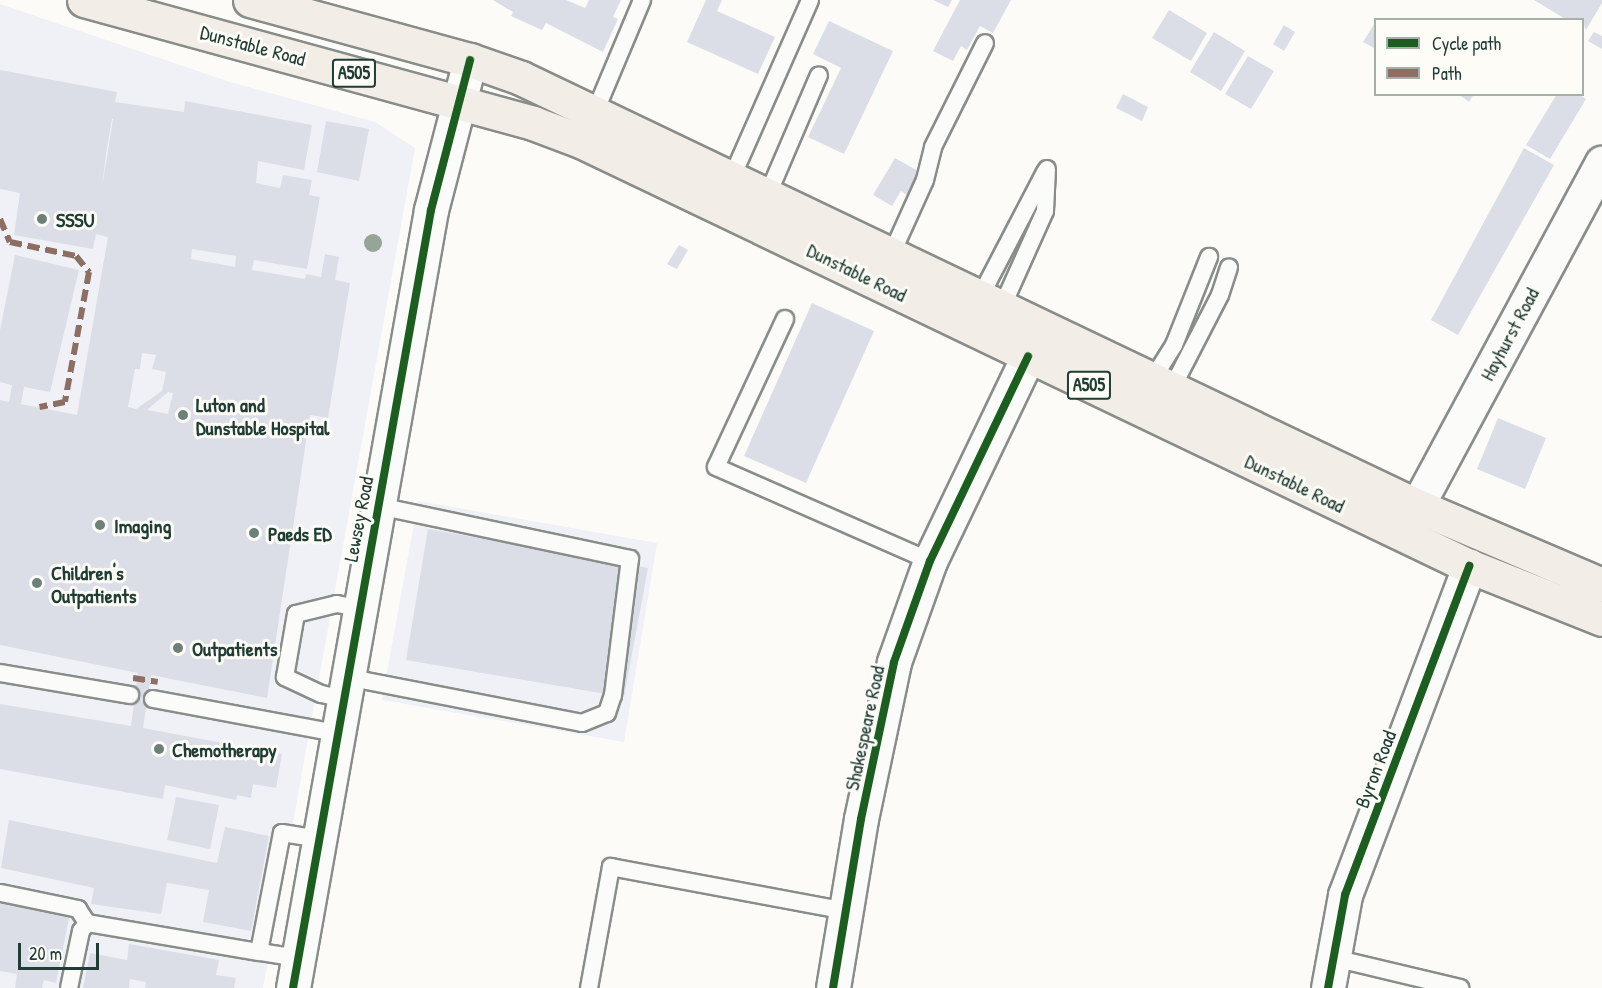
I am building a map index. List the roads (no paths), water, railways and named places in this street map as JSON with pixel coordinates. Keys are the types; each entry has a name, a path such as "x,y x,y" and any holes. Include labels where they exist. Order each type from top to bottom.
{"main road":[{"name":"Dunstable Road","path":"84,0 533,123 581,141 1469,567 1602,619"},
{"name":"Dunstable Road","path":"257,1 470,60 521,78 892,253 1417,506 1602,585"}],"street":[{"name":"Lewsey Road","path":"296,973 358,608 431,210 461,103 470,60"},
{"name":"Hayhurst Road","path":"1417,506 1602,163"},
{"name":"Shakespeare Road","path":"833,988 894,662 930,561 1028,356"},
{"name":"Byron Road","path":"1331,973 1345,895 1469,567"}],"lane":[{"path":"595,112 642,0"},
{"path":"732,177 810,0"},
{"path":"892,253 925,180 933,147 985,43"},
{"path":"768,194 819,75"},
{"path":"1047,169 1046,211 991,302 1047,169"},
{"path":"1162,385 1174,345 1209,257"},
{"path":"1162,385 1220,295 1229,267"},
{"path":"785,319 716,467 930,561"},
{"path":"358,608 337,604 296,614 285,676 321,694 345,688 582,723 607,713 613,695 630,558 378,506"},
{"path":"0,673 130,695"},
{"path":"153,699 337,733"},
{"path":"259,952 282,833 318,839"},
{"path":"589,988 611,867 846,911"},
{"path":"1,893 78,909 87,923 259,952 296,973"},
{"path":"69,988 81,931 87,923"},
{"path":"1331,973 1460,988"}],"place":[{"name":"SSSU","path":"42,219"},
{"name":"Luton and Dunstable Hospital","path":"183,415"},
{"name":"Imaging","path":"100,525"},
{"name":"Paeds ED","path":"254,533"},
{"name":"Children's Outpatients","path":"37,583"},
{"name":"Outpatients","path":"178,648"},
{"name":"Chemotherapy","path":"159,749"}]}
